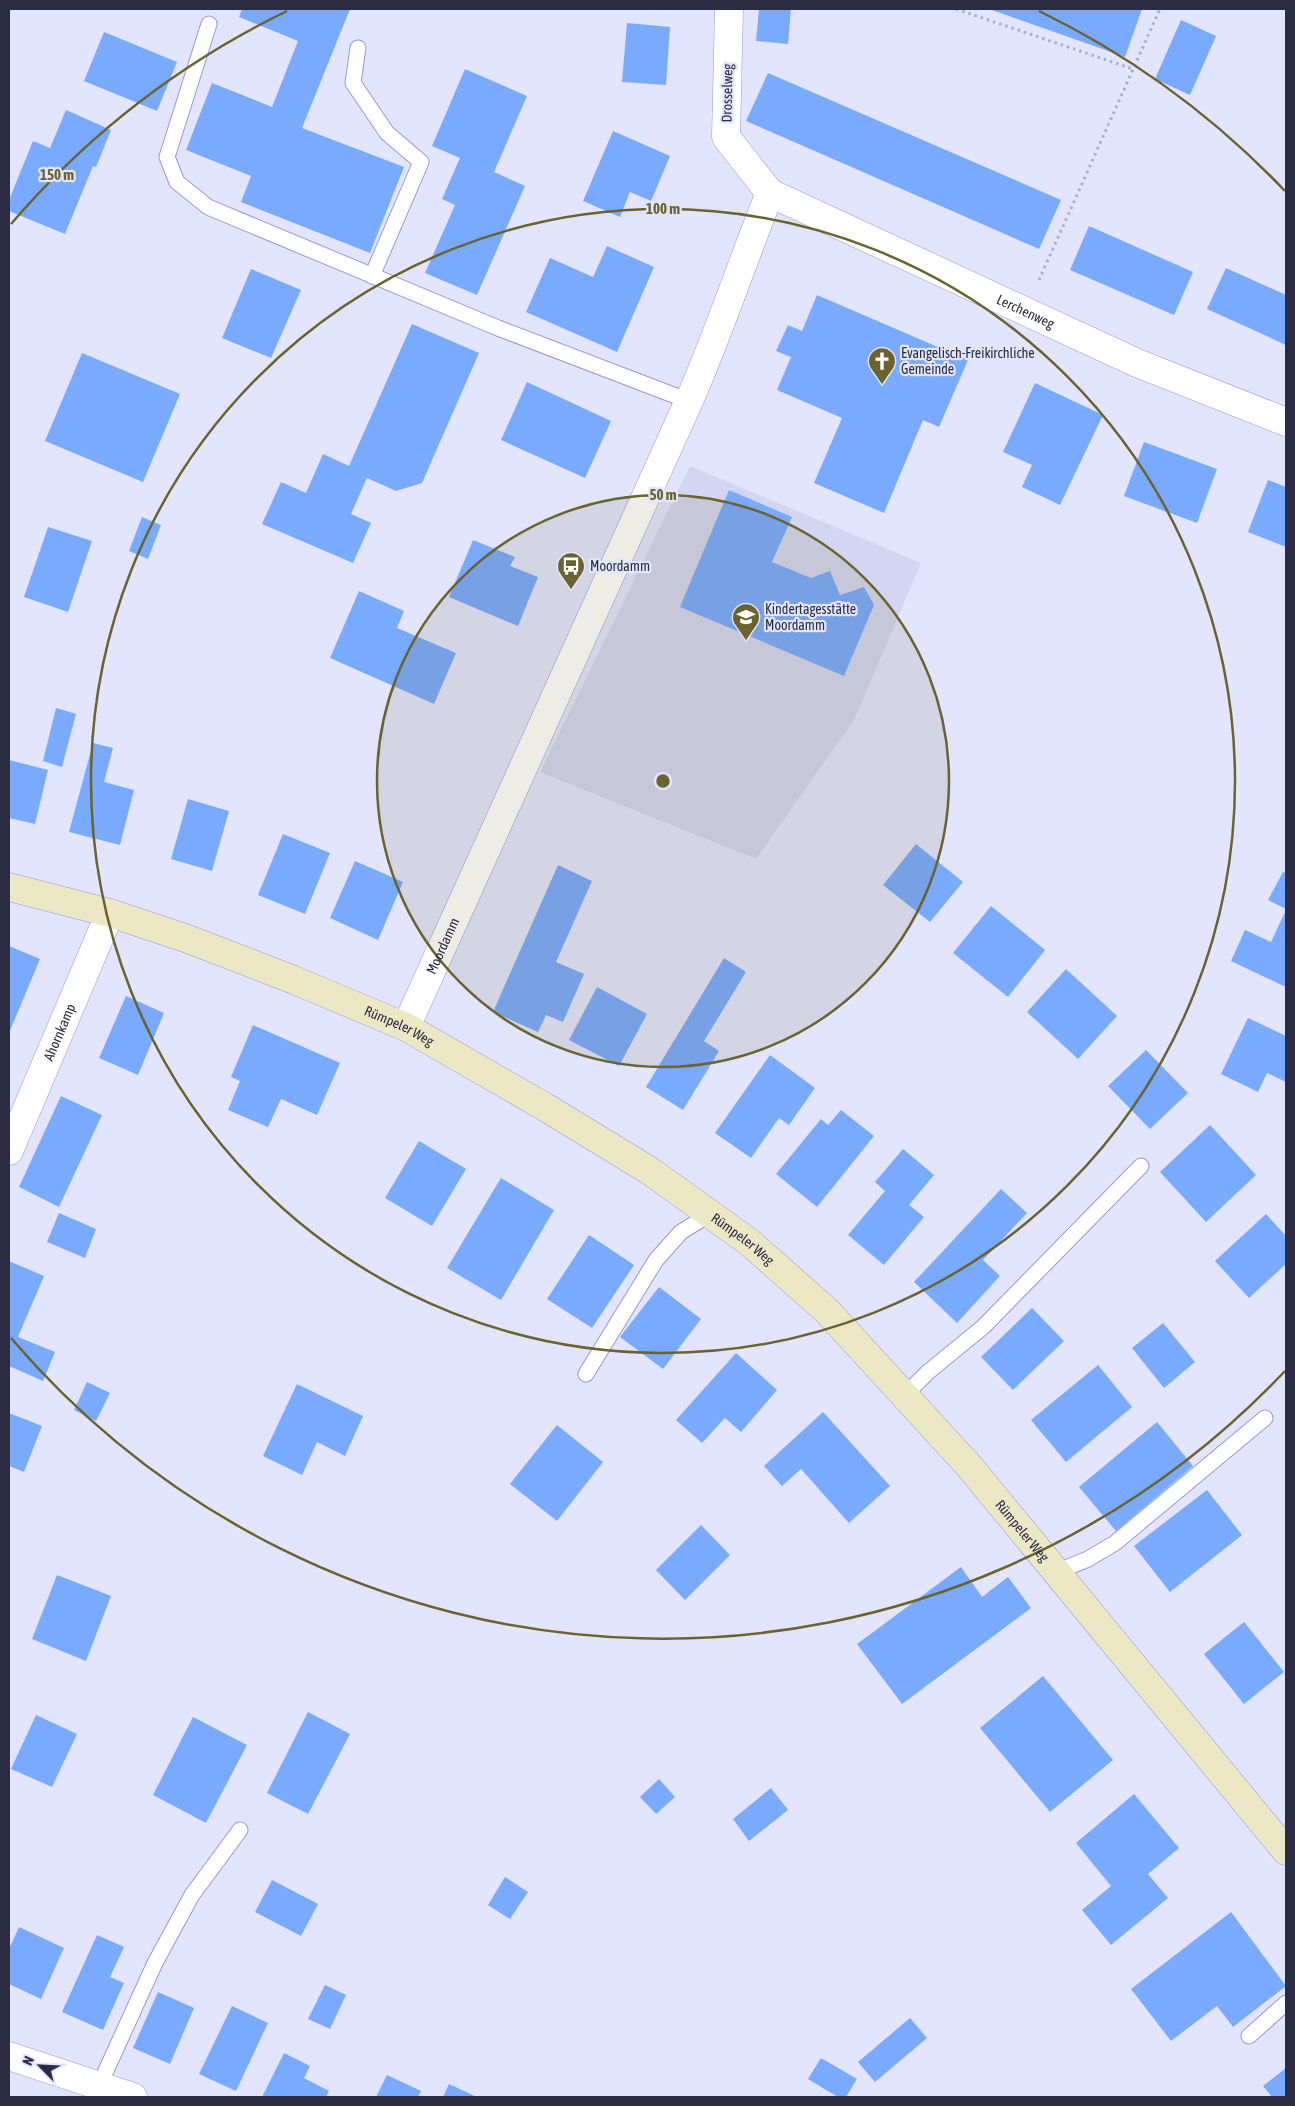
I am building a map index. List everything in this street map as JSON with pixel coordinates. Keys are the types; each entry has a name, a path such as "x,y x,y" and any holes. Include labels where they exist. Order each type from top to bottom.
{"street":[{"name":"Drosselweg","path":"729,9 726,136 770,194"},
{"name":"Lerchenweg","path":"770,194 1137,363 1286,422"},
{"name":"Moordamm","path":"406,1027 596,602 689,401 714,343 736,278 770,194"},
{"name":"Rümpeler Weg","path":"9,887 110,913 188,939 406,1027 545,1107 642,1166 749,1242 827,1312 969,1466 1286,1851"},
{"name":"Ahornkamp","path":"9,1151 110,913"},
{"path":"9,2056 133,2097"}],"lane":[{"path":"209,24 167,157 178,182 208,208 498,328 689,401"},
{"path":"358,48 353,83 387,132 421,162 372,276"},
{"path":"904,1396 928,1372 983,1327 1141,1166"},
{"path":"586,1374 656,1260 681,1232 710,1214"},
{"path":"1056,1572 1088,1560 1115,1543 1265,1418"},
{"path":"99,2086 169,1938 192,1896 240,1830"},
{"path":"1249,2036 1286,2004"}],"path":[{"path":"956,9 1133,69"},
{"path":"1025,311 1160,9"}],"shaded area":[{"name":"Kindertagesstätte Moordamm","path":"690,466 921,563 854,720 756,859 540,772"}],"building":[{"path":"242,9 350,9 302,128 404,167 370,253 241,202 251,176 186,150 212,83 272,107 298,41 239,17"},
{"path":"759,9 791,9 788,44 756,41"},
{"path":"989,9 1142,9 1125,57"},
{"path":"1181,20 1216,36 1190,95 1155,79"},
{"path":"627,23 670,27 666,85 622,82"},
{"path":"104,32 177,62 157,111 84,81"},
{"path":"465,69 527,96 494,172 525,186 477,295 425,273 455,205 442,199 460,158 432,146"},
{"path":"768,73 1061,200 1039,249 746,121"},
{"path":"66,110 111,130 96,167 93,166 65,234 9,211 9,200 33,141 50,148"},
{"path":"613,131 670,156 651,201 630,192 620,217 583,201"},
{"path":"1089,226 1193,272 1174,315 1070,270"},
{"path":"607,246 654,267 617,352 526,312 550,258 593,277"},
{"path":"1226,268 1286,295 1286,345 1207,309"},
{"path":"251,269 301,290 271,358 222,338"},
{"path":"817,295 968,360 939,427 923,420 884,513 814,483 842,418 777,390 791,357 776,351 788,325 802,331"},
{"path":"412,324 479,353 422,483 396,491 367,478 351,514 371,523 353,563 262,524 281,482 306,493 323,454 349,466"},
{"path":"82,353 180,394 143,482 45,441"},
{"path":"527,382 611,421 585,478 501,440"},
{"path":"1035,383 1103,415 1060,505 1022,487 1032,465 1003,452"},
{"path":"1144,442 1217,469 1197,523 1124,496"},
{"path":"1268,480 1286,487 1286,547 1248,532"},
{"path":"729,490 792,517 772,562 811,578 830,571 840,595 864,587 874,605 844,676 680,607"},
{"path":"142,517 161,525 148,559 129,551"},
{"path":"48,527 92,541 68,612 24,597"},
{"path":"473,540 515,557 510,566 538,577 518,626 449,597"},
{"path":"359,591 404,611 397,628 456,653 434,704 330,658"},
{"path":"56,708 76,714 62,767 43,761"},
{"path":"93,743 113,748 104,782 134,790 120,845 69,832"},
{"path":"9,760 48,770 35,824 9,818"},
{"path":"188,799 229,811 212,871 171,859"},
{"path":"283,834 330,853 305,914 258,895"},
{"path":"916,844 963,882 930,922 883,885"},
{"path":"355,861 403,882 378,940 330,918"},
{"path":"558,865 592,881 556,962 584,974 563,1022 546,1015 538,1032 493,1012"},
{"path":"1283,872 1286,873 1286,909 1268,900"},
{"path":"991,906 1045,950 1008,997 953,953"},
{"path":"1286,910 1286,987 1231,961 1245,930 1271,942"},
{"path":"9,946 40,959 9,1033"},
{"path":"724,958 746,972 704,1041 719,1051 683,1110 646,1087"},
{"path":"1066,969 1117,1016 1078,1059 1027,1012"},
{"path":"597,987 647,1014 619,1066 569,1040"},
{"path":"126,996 164,1013 138,1075 99,1058"},
{"path":"1248,1018 1286,1036 1286,1082 1267,1073 1258,1092 1221,1074"},
{"path":"253,1025 340,1063 317,1115 281,1099 268,1127 228,1110 240,1081 231,1077"},
{"path":"1146,1050 1188,1093 1150,1129 1108,1086"},
{"path":"770,1055 815,1088 789,1125 779,1118 751,1158 715,1133"},
{"path":"61,1096 102,1115 59,1207 19,1187"},
{"path":"841,1110 874,1136 817,1207 776,1174 821,1119 828,1125"},
{"path":"1210,1125 1256,1175 1206,1222 1160,1172"},
{"path":"419,1141 466,1169 432,1226 385,1198"},
{"path":"903,1149 934,1175 909,1205 924,1217 884,1265 848,1235 885,1191 875,1182"},
{"path":"501,1178 554,1210 501,1300 447,1268"},
{"path":"1001,1189 1027,1213 983,1260 1000,1276 957,1323 914,1282"},
{"path":"59,1213 96,1229 85,1258 47,1242"},
{"path":"1266,1214 1286,1236 1286,1264 1249,1298 1215,1261"},
{"path":"589,1235 634,1265 592,1328 547,1299"},
{"path":"9,1261 44,1276 18,1337 55,1352 43,1381 9,1366"},
{"path":"659,1287 701,1319 663,1369 620,1337"},
{"path":"1032,1308 1064,1341 1013,1390 981,1357"},
{"path":"1163,1323 1195,1362 1164,1388 1132,1348"},
{"path":"736,1353 777,1390 741,1432 725,1418 702,1443 676,1420"},
{"path":"1098,1365 1132,1407 1066,1462 1031,1420"},
{"path":"87,1382 110,1393 96,1421 74,1410"},
{"path":"297,1384 363,1416 345,1456 317,1442 302,1475 263,1456"},
{"path":"823,1412 890,1486 849,1523 801,1469 782,1486 764,1466"},
{"path":"9,1413 42,1426 24,1472 9,1466"},
{"path":"1157,1422 1193,1466 1116,1531 1079,1487"},
{"path":"557,1425 603,1462 557,1521 510,1484"},
{"path":"1207,1490 1242,1535 1170,1592 1134,1546"},
{"path":"701,1525 730,1555 685,1600 656,1570"},
{"path":"961,1567 982,1597 1008,1577 1031,1608 902,1704 857,1644"},
{"path":"57,1575 111,1596 86,1661 32,1639"},
{"path":"1244,1622 1284,1672 1244,1704 1204,1654"},
{"path":"1043,1676 1113,1760 1050,1812 980,1728"},
{"path":"308,1712 350,1734 308,1814 267,1793"},
{"path":"36,1715 77,1734 52,1787 11,1769"},
{"path":"193,1717 247,1745 206,1823 153,1795"},
{"path":"659,1779 675,1797 656,1814 640,1797"},
{"path":"771,1788 788,1810 749,1841 733,1819"},
{"path":"1134,1794 1179,1848 1148,1874 1168,1898 1111,1945 1082,1910 1111,1886 1076,1843"},
{"path":"505,1877 528,1892 510,1919 488,1905"},
{"path":"272,1880 318,1904 301,1936 255,1912"},
{"path":"1231,1912 1286,1986 1233,2027 1217,2006 1171,2041 1131,1989"},
{"path":"19,1927 64,1948 41,1999 9,1984 9,1949"},
{"path":"97,1935 124,1947 110,1977 124,1983 103,2030 62,2012"},
{"path":"325,1985 346,1995 330,2029 308,2019"},
{"path":"158,1992 194,2008 170,2064 133,2048"},
{"path":"232,2006 268,2023 236,2091 199,2074"},
{"path":"910,2018 927,2038 875,2082 858,2062"},
{"path":"284,2053 310,2066 304,2078 329,2091 326,2097 262,2097"},
{"path":"821,2058 857,2079 846,2097 838,2097 808,2079"},
{"path":"1286,2068 1286,2097 1272,2097 1263,2086"},
{"path":"387,2075 421,2091 418,2097 376,2097"},
{"path":"449,2084 477,2097 443,2097"}],"place":[{"name":"Evangelisch-Freikirchliche Gemeinde","path":"882,385"},
{"name":"Moordamm","path":"571,590"},
{"name":"Kindertagesstätte Moordamm","path":"746,641"}]}
